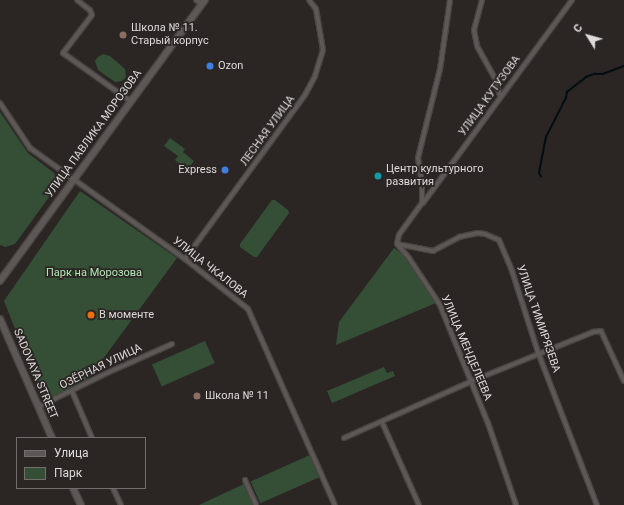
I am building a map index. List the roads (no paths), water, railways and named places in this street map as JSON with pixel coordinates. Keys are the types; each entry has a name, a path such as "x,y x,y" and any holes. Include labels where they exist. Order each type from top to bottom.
{"street":[{"path":"77,0 90,10 92,15 64,53 130,101"},
{"path":"196,0 203,2"},
{"name":"ЛЕСНАЯ УЛИЦА","path":"185,259 305,95 315,76 323,50 316,9 309,0"},
{"path":"398,244 399,235 422,203 422,183 418,158 440,69 450,0"},
{"path":"482,0 474,30 475,36 477,46 495,78 500,96"},
{"name":"УЛИЦА КУТУЗОВА","path":"422,203 572,0"},
{"name":"УЛИЦА ПАВЛИКА МОРОЗОВА","path":"0,281 203,2"},
{"name":"УЛИЦА ЧКАЛОВА","path":"0,103 30,148 185,259 248,309 335,505"},
{"name":"УЛИЦА ТИМИРЯЗЕВА","path":"398,244 433,251 459,237 478,233 485,234 498,240 512,271 539,355 597,505"},
{"name":"УЛИЦА МЕНДЕЛЕЕВА","path":"398,244 440,305 472,381 516,505"},
{"name":"SADOVAYA STREET","path":"0,319 52,437"},
{"path":"344,438 472,381 593,332 601,331 624,381"},
{"name":"ОЗЁРНАЯ УЛИЦА","path":"38,407 107,373 172,344"},
{"path":"72,391 92,437"},
{"path":"382,422 419,505"},
{"path":"245,480 256,505"},
{"path":"73,489 80,505"},
{"path":"113,489 120,505"}],"waterway":[{"path":"541,177 539,173 546,137 566,98 567,92 586,77 594,74 603,74 624,66"}],"place":[{"name":"Школа № 11. Старый корпус","path":"123,35"},
{"name":"Ozon","path":"210,66"},
{"name":"Express","path":"225,170"},
{"name":"Центр культурного развития","path":"378,176"},
{"name":"В моменте","path":"91,315"},
{"name":"Школа № 11","path":"197,396"}],"park label":[{"name":"Парк на Морозова","path":"94,273"}]}
